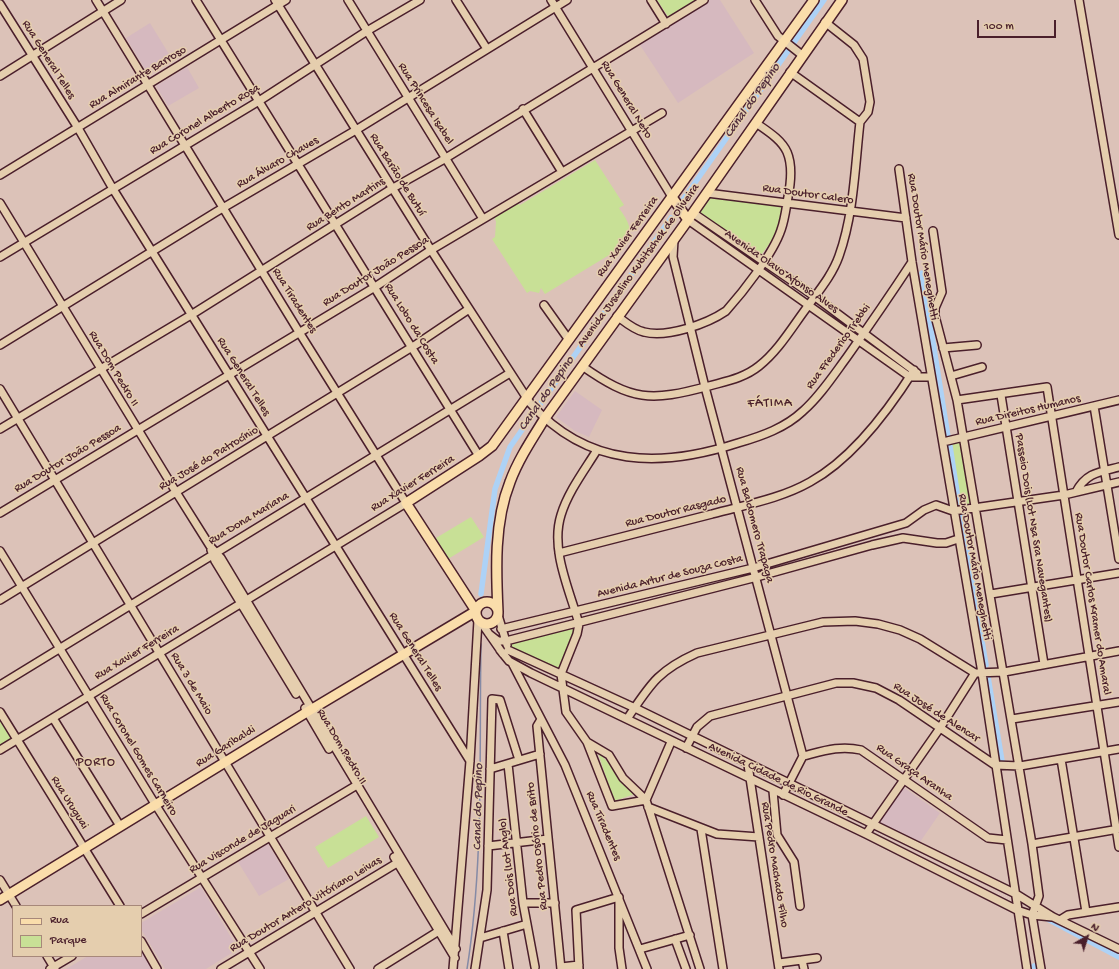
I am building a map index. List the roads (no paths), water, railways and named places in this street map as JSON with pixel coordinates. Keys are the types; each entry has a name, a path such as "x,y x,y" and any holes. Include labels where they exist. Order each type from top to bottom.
{"main road":[{"path":"785,43 814,0"},
{"name":"Avenida Juscelino Kubitschek de Oliveira","path":"498,613 499,532 502,504 510,481 542,416 582,366 707,193 790,72 799,53 842,0"},
{"name":"Rua Xavier Ferreira","path":"406,503 492,446 528,401 569,340 785,43"},
{"name":"Rua General Neto","path":"672,197 682,211 690,216"},
{"name":"Rua Tiradentes","path":"406,503 478,617"},
{"path":"487,602 493,604 498,613 492,623 486,624 478,617 479,606 487,602"},
{"name":"Rua Garibaldi","path":"0,900 403,654 466,617 478,617"}],"street":[{"name":"Rua Tiradentes","path":"96,0 299,332 406,503"},
{"path":"0,76 121,0"},
{"name":"Rua Lobo da Costa","path":"196,0 479,456"},
{"name":"Rua Almirante Barroso","path":"0,175 148,86 276,2 286,0"},
{"name":"Rua Princesa Isabel","path":"348,0 483,219"},
{"name":"Rua Coronel Alberto Rosa","path":"0,257 259,101 367,31 420,0"},
{"path":"456,0 487,49"},
{"name":"Rua General Neto","path":"551,0 630,131 672,197"},
{"name":"Rua Álvaro Chaves","path":"0,345 223,208 409,98 567,0"},
{"path":"651,0 666,24"},
{"name":"Rua Bento Martins","path":"0,429 191,315 393,188 446,158 523,109 704,0"},
{"path":"755,0 785,43 799,53"},
{"path":"1079,0 1119,235"},
{"name":"Rua Barão de Butuí","path":"276,2 431,250 510,373 528,401 542,416"},
{"name":"Rua General Telles","path":"0,4 78,128 113,189 191,315 470,761"},
{"path":"582,366 606,383 623,391 642,396 664,396 705,387 744,376 759,366 773,352 814,296 838,258 850,212 860,122 868,112 870,102 863,59 854,45 825,22"},
{"path":"790,72 860,122"},
{"path":"523,109 562,172"},
{"name":"Rua Doutor João Pessoa","path":"0,513 228,374 375,287 431,250 662,113"},
{"path":"617,316 633,328 653,334 666,333 691,327 719,316 726,310 764,261 775,245 781,231 791,176 787,152 779,141 756,123"},
{"name":"Rua Doutor Mário Meneghetti","path":"899,169 912,262 943,442 978,673 996,765 1027,969"},
{"name":"Rua Doutor Calero","path":"707,193 906,218"},
{"name":"Rua Dom Pedro II","path":"0,203 355,786 423,899 455,958"},
{"name":"Avenida Olavo Afonso Alves","path":"690,216 764,261 865,333 922,376"},
{"name":"Avenida Olavo Afonso Alves","path":"690,216 757,270 808,304 910,377"},
{"name":"Rua Doutor Mário Meneghetti","path":"933,231 942,292 935,308 935,316 957,400 964,437 1020,766 1039,890 1036,906 1032,915"},
{"name":"Rua Baldomero Trapaga","path":"674,238 674,257 705,387 803,756"},
{"path":"661,256 665,253 674,257"},
{"name":"Rua Frederico Trebbi","path":"542,416 578,441 597,450 631,458 663,459 685,457 722,448 767,434 793,420 817,396 865,333 912,262"},
{"path":"544,304 569,340"},
{"name":"Rua José do Patrocínio","path":"0,600 92,542 267,437 412,347 469,309"},
{"path":"943,348 977,345"},
{"path":"951,376 982,367"},
{"name":"Rua Doutor Rasgado","path":"559,553 737,507 787,492 810,482 831,468 862,440 914,370"},
{"name":"Rua Dona Mariana","path":"0,685 59,648 131,606 375,454 451,410 510,373"},
{"path":"910,377 931,377"},
{"name":"Rua Doutor Carlos Kramer do Amaral","path":"1000,395 1048,387 1051,416 1104,752 1118,829 1119,847"},
{"name":"Rua 3 de Maio","path":"0,390 350,969"},
{"path":"957,400 1000,395"},
{"name":"Passeio Dois (Lot Nsa Sra Navegantes)","path":"1000,395 1044,664"},
{"name":"Rua Direitos Humanos","path":"943,442 1119,400"},
{"path":"1094,406 1119,558"},
{"path":"597,450 571,492 560,516 559,553 578,624 577,634 561,674 562,688 566,712 587,742 612,806 647,804"},
{"path":"1076,492 1084,480 1090,476 1119,467"},
{"path":"953,511 1017,500 1064,495 1119,482"},
{"name":"Rua Xavier Ferreira","path":"0,750 406,503"},
{"name":"Avenida Artur de Souza Costa","path":"501,629 753,568 906,523 924,510 936,504 953,511"},
{"name":"Avenida Artur de Souza Costa","path":"872,545 888,529"},
{"name":"Avenida Artur de Souza Costa","path":"506,641 756,578 872,545 903,538 937,543 946,543 958,539"},
{"name":"Rua Coronel Gomes Carneiro","path":"0,551 155,804 260,969"},
{"path":"991,594 1119,572"},
{"path":"665,589 668,600"},
{"name":"Rua Tiradentes","path":"498,613 501,629 512,664 540,721 565,765 647,969"},
{"name":"Rua Tiradentes","path":"478,617 528,695"},
{"path":"453,969 456,949 470,761 478,617"},
{"path":"627,719 651,684 680,661 697,653 823,622 855,620 900,630 920,639 978,673 1004,672 1119,651"},
{"path":"489,634 498,641 506,641"},
{"name":"Avenida Cidade de Rio Grande","path":"500,650 512,664 773,791 866,834 990,897 1017,910 1032,915 1053,917"},
{"name":"Avenida Cidade de Rio Grande","path":"508,650 634,708 748,765 996,884 1016,894 1053,917 1119,949"},
{"path":"521,681 522,676 531,673"},
{"path":"866,834 978,673"},
{"name":"Rua José de Alencar","path":"686,748 691,736 702,721 710,716 836,683 853,682 876,688 899,700 996,765"},
{"path":"475,969 487,890 492,699 500,700 519,760"},
{"path":"1012,719 1119,702"},
{"name":"Rua Uruguai","path":"0,712 119,905"},
{"path":"53,718 120,826"},
{"name":"Rua Pedro Osório de Brito","path":"540,721 537,726 561,968"},
{"path":"587,742 609,755 623,778 647,804 701,829 733,836 759,837"},
{"path":"672,742 647,804 700,969"},
{"name":"Rua Graça Aranha","path":"803,756 837,747 848,747 861,750 905,779 988,838 1007,840"},
{"path":"996,765 1020,766 1119,749"},
{"path":"490,769 540,754"},
{"path":"783,795 803,756"},
{"path":"1061,759 1086,912"},
{"name":"Rua Dois (Lot Anglo)","path":"508,764 523,903 535,967"},
{"name":"Rua Pedro Machado Filho","path":"748,765 779,966"},
{"name":"Rua Visconde de Jaguari","path":"142,913 355,786"},
{"path":"773,791 777,835 794,862 800,906"},
{"path":"701,829 723,969"},
{"path":"1032,844 1118,829"},
{"path":"488,846 548,839"},
{"name":"Rua Doutor Antero Vitóriano Leivas","path":"221,969 400,861"},
{"path":"0,880 15,905"},
{"path":"990,897 996,884"},
{"path":"561,968 579,967 576,910 619,897 619,948 622,969"},
{"path":"523,903 555,903"},
{"path":"1060,920 1068,915 1119,907"},
{"path":"1032,915 1040,969"},
{"path":"480,938 527,924"},
{"path":"378,969 441,930"},
{"name":"Rua Dom Pedro II","path":"441,930 456,949"},
{"path":"503,931 509,969"},
{"path":"640,949 690,935"},
{"path":"675,939 686,969"},
{"path":"142,943 157,969"},
{"path":"48,957 53,968 70,957"},
{"path":"504,969 507,957"},
{"path":"779,966 817,958"},
{"path":"802,960 804,969"}],"waterway":[{"name":"Canal do Pepino","path":"682,201 824,0"},
{"name":"Canal do Pepino","path":"481,594 495,489 510,447 671,218"},
{"path":"922,273 948,437"},
{"path":"950,446 959,505"},
{"path":"961,516 986,665"},
{"name":"Canal do Pepino","path":"467,969 476,888 480,807 481,644"},
{"path":"988,677 1002,761"},
{"path":"1044,917 1119,957"}],"district":[{"name":"FÁTIMA","path":"770,404"},
{"name":"PORTO","path":"96,763"}]}
